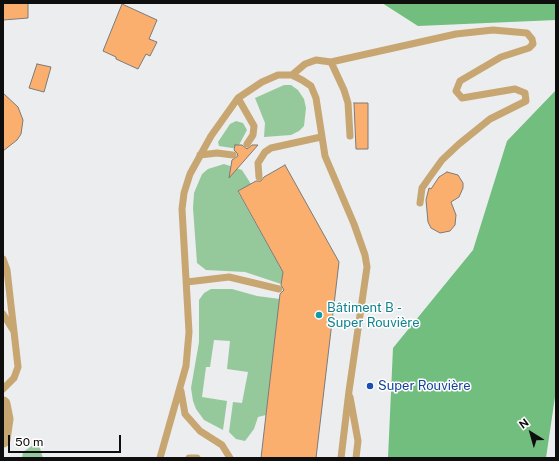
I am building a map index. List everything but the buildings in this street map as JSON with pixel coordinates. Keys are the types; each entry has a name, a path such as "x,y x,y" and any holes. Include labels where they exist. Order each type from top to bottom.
{"street":[{"path":"3,404 6,419 3,440"}],"lane":[{"path":"292,75 305,64 316,60 331,62 463,34 493,30 527,33 532,38 533,44 529,48 501,57 460,81 456,91 462,98 516,89 525,93 526,101 494,117 459,144 442,160 422,188 420,203"},
{"path":"331,62 344,90 348,103 350,136"},
{"path":"160,458 186,366 189,332 182,209 184,193 190,174 211,136 238,98 262,82 278,76 292,75 311,86 316,98 325,156 354,224 365,255 367,266 341,458"},
{"path":"238,98 254,126 253,135 248,144"},
{"path":"259,177 258,163 264,152 271,148 321,137"},
{"path":"200,155 222,153 233,155"},
{"path":"3,259 7,270 10,309 15,334 18,367 14,378 3,389"},
{"path":"187,282 229,277 279,289"},
{"path":"3,314 15,334"},
{"path":"181,385 185,414 200,432 222,445 230,458"},
{"path":"349,391 358,441 356,458"},
{"path":"189,458 197,458"}],"green space":[{"path":"382,3 556,3 556,20 418,26"},
{"path":"284,85 291,85 298,90 304,99 306,108 304,126 299,131 291,135 264,137 265,123 255,98"},
{"path":"556,90 556,390 546,458 388,458 393,348 473,250 507,141"},
{"path":"236,121 243,123 247,130 239,145 235,145 234,148 219,146 218,142 230,124"},
{"path":"224,164 242,170 251,184 238,192 283,272 281,284 245,272 206,270 197,263 193,208 194,193 202,174 208,169"},
{"path":"211,289 232,289 257,296 280,299 266,415 258,417 254,429 245,441 236,439 229,432 233,402 242,403 248,372 227,369 230,341 214,340 210,367 206,367 202,397 227,401 223,430 204,420 196,409 193,401 191,388 199,342 199,300 204,293"},
{"path":"36,443 39,445 43,458 22,458 23,452"}],"place":[{"name":"Bâtiment B - Super Rouvière","path":"319,315"},
{"name":"Super Rouvière","path":"370,386"}]}
